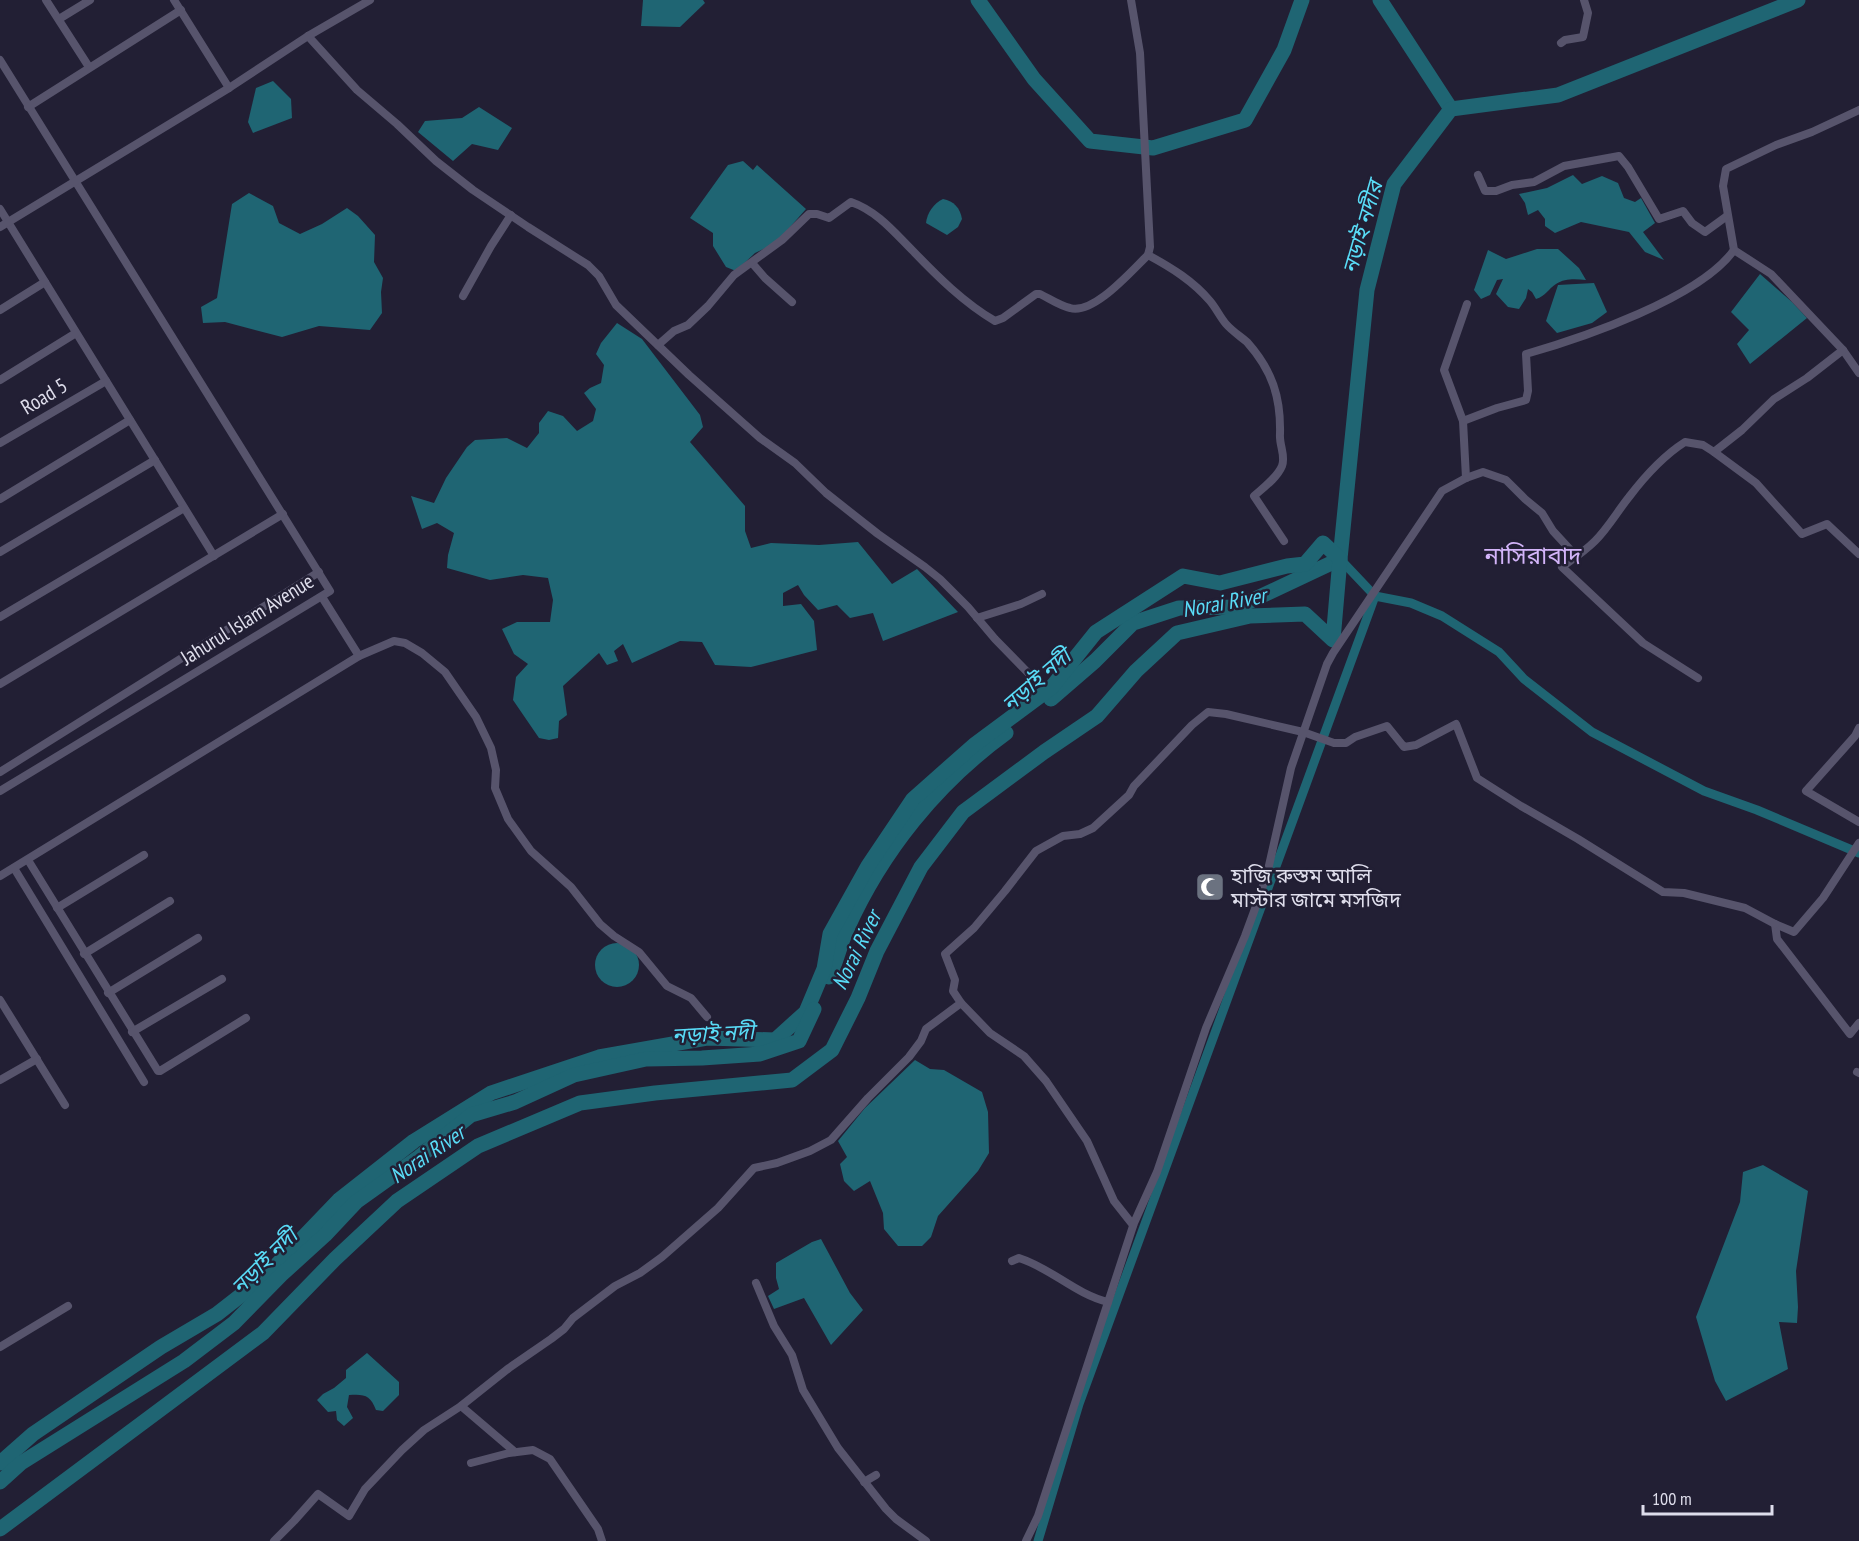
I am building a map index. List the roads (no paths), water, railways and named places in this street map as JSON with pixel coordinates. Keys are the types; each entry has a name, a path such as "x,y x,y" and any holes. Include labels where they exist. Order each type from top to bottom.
{"street":[{"path":"46,0 89,67"},
{"path":"58,19 90,0"},
{"path":"174,0 229,88"},
{"path":"0,227 370,0"},
{"path":"658,345 674,331 688,325 708,306 734,275 782,240 809,214 829,218 848,203 853,202 888,225 949,286 995,321 1003,318 1036,294 1071,309 1100,300 1149,251 1140,53 1131,0"},
{"path":"1561,43 1565,40 1583,37 1588,13 1584,0"},
{"path":"28,107 181,10"},
{"path":"308,36 357,90 436,161 473,190 588,264 599,276 616,305 689,375 760,438 795,463 826,493 940,579 1038,683"},
{"path":"0,60 319,572"},
{"path":"1859,110 1726,169 1723,186 1734,250 1771,274 1843,350 1859,373"},
{"path":"1478,175 1485,191 1496,191 1512,185 1534,182 1564,166 1619,156 1659,219 1683,212 1692,223 1705,232 1727,216"},
{"path":"0,209 214,556"},
{"path":"463,296 511,215"},
{"path":"1463,421 1526,400 1528,391 1526,354 1567,342 1657,304 1702,280 1734,250"},
{"path":"1149,251 1197,287 1228,327 1257,354 1271,377 1275,387 1281,427 1280,443 1284,456 1282,466 1276,475 1254,496 1284,541"},
{"path":"752,262 765,278 792,302"},
{"path":"0,310 45,282"},
{"path":"1466,478 1463,421 1444,370 1467,304"},
{"path":"0,380 76,333"},
{"path":"1714,452 1742,430 1774,399 1808,378 1843,350"},
{"name":"Road 5","path":"0,443 106,381"},
{"path":"0,499 130,420"},
{"path":"1698,678 1643,643 1562,567 1594,542 1654,467 1671,451 1685,442 1703,445 1756,483 1802,534 1827,524 1859,554"},
{"path":"0,552 155,460"},
{"path":"1026,1541 1038,1516 1133,1225 1157,1172 1206,1028 1259,898 1268,870 1291,768 1333,652 1442,491 1466,478 1483,472 1506,480 1525,500 1542,513 1553,531 1576,556"},
{"path":"0,617 184,508"},
{"path":"0,684 283,514"},
{"name":"Jahurul Islam Avenue","path":"0,772 319,572 330,591 322,597 0,791"},
{"path":"977,618 1021,604 1042,594"},
{"path":"322,597 359,656"},
{"path":"0,876 359,656 394,641 405,643 423,653 445,672 476,717 491,748 496,770 495,788 508,819 531,852 570,887 600,924 639,952 667,986 691,998 707,1017"},
{"path":"1133,1225 1114,1201 1087,1141 1046,1081 1024,1056 990,1033 961,1003 953,991 955,980 945,954 974,928 1036,851 1063,836 1080,834 1093,828 1129,795 1134,786 1192,725 1208,712 1303,732 1334,743 1346,743 1355,737 1387,726 1404,747 1416,745 1456,724 1477,777 1521,806 1663,892 1684,893 1745,908 1794,932 1823,898 1859,843"},
{"path":"1859,728 1855,736 1806,791 1859,822"},
{"path":"57,908 144,855"},
{"path":"27,860 156,1069 160,1071 246,1018"},
{"path":"14,868 144,1082"},
{"path":"84,954 170,901"},
{"path":"1775,924 1777,939 1850,1034 1859,1023"},
{"path":"108,993 198,938"},
{"path":"132,1032 222,979"},
{"path":"0,1000 65,1105"},
{"path":"274,1541 318,1494 349,1516 365,1490 424,1430 461,1407 509,1368 564,1329 573,1318 615,1286 640,1273 689,1235 724,1202 754,1168 777,1163 810,1151 831,1140 909,1057 921,1041 926,1029 961,1003"},
{"path":"0,1080 37,1059"},
{"path":"1012,1261 1019,1257 1032,1262 1096,1299 1108,1302"},
{"path":"756,1282 774,1326 792,1355 798,1379 837,1448 891,1514 926,1541"},
{"path":"0,1347 68,1306"},
{"path":"461,1407 515,1452"},
{"path":"471,1463 533,1450 549,1459 598,1529 602,1541"},
{"path":"864,1482 876,1475"}],"waterway":[{"path":"978,0 1034,79 1090,141 1153,148 1245,120 1284,50 1302,0"},
{"path":"1380,0 1451,109"},
{"name":"নড়াই নদীর","path":"1051,699 1095,661 1133,623 1179,608 1238,607 1340,559 1367,290 1394,184 1451,109 1558,95 1798,0"},
{"name":"Norai River","path":"0,1463 33,1434 161,1347 217,1314 268,1274 339,1200 414,1141 491,1093 599,1057 707,1038 775,1040 806,1012 824,969 830,934 868,866 913,799 974,745 1051,688 1096,632 1183,576 1220,583 1287,566 1305,564 1323,543 1340,559 1333,640 1305,614 1250,616 1177,633 1136,671 1097,716 963,812 921,867 877,951 858,998 832,1050 792,1080 655,1093 580,1103 478,1146 397,1201 335,1259 263,1333 0,1529"},
{"path":"1340,559 1375,596 1411,603 1442,616 1499,652 1524,679 1592,732 1704,791 1757,810 1859,853"},
{"path":"1038,1541 1079,1404 1375,596"},
{"name":"নড়াই নদী","path":"829,977 861,900 894,846 935,796 957,774 1006,733"},
{"name":"নড়াই নদী","path":"0,1482 21,1463 184,1361 234,1323 356,1202 419,1157 471,1115 515,1102 574,1075 646,1059 760,1054 799,1041 814,1009"}],"place":[{"name":"হাজি রুস্তম আলি মাস্টার জামে মসজিদ","path":"1210,887"}],"district":[{"name":"নাসিরাবাদ","path":"1533,555"}]}
